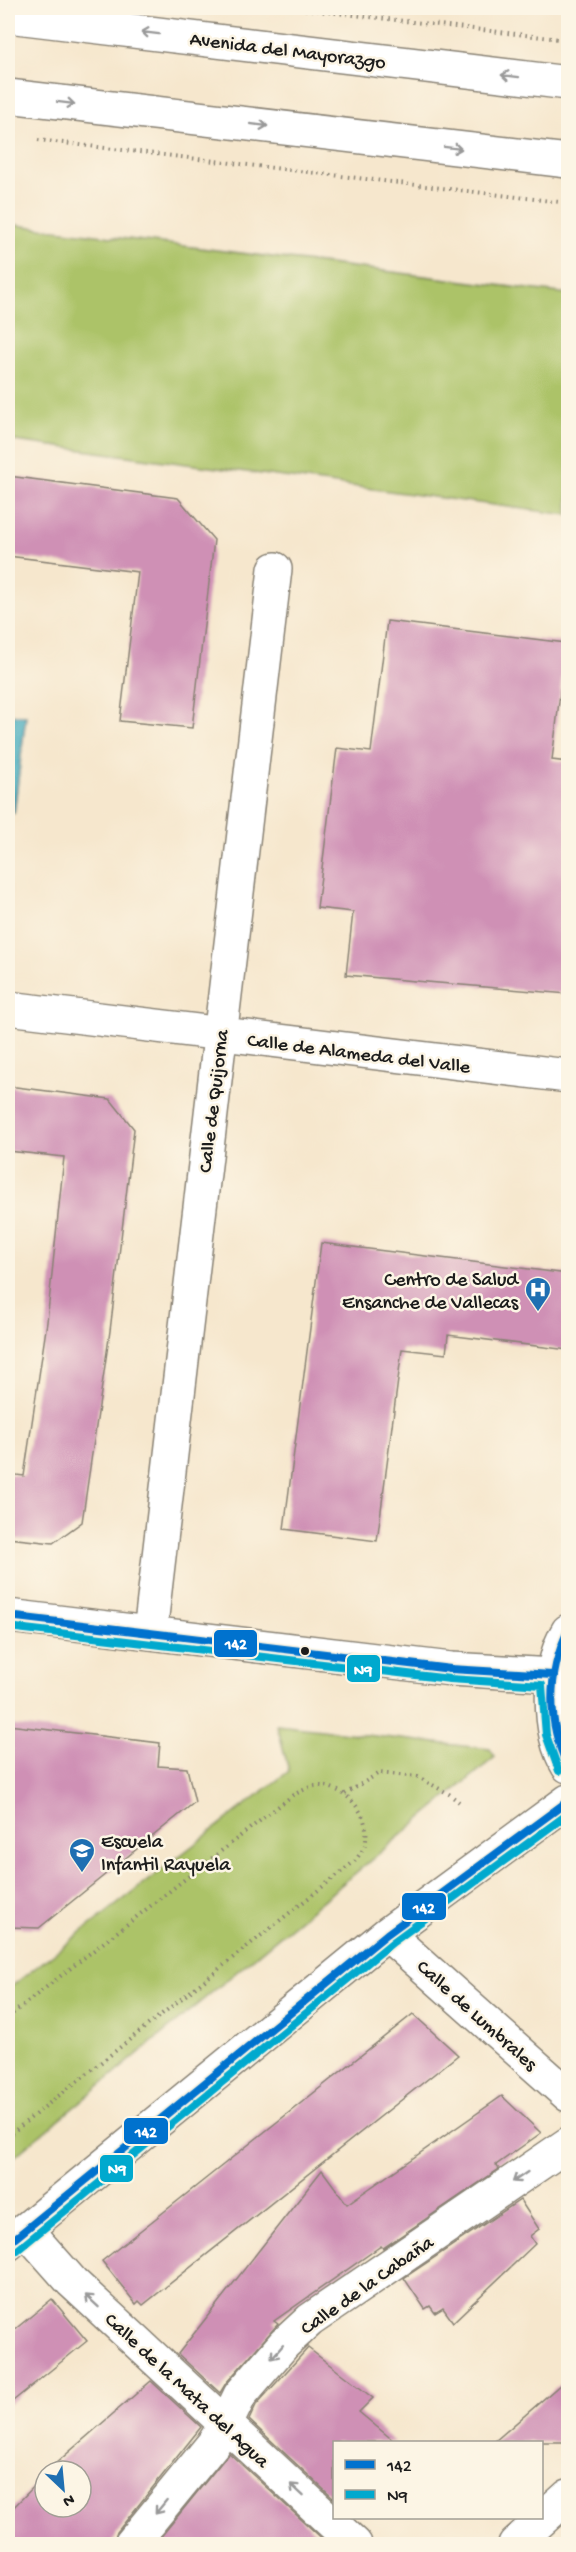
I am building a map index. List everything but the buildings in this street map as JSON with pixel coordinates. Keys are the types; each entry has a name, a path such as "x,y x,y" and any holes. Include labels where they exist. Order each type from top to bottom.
{"street":[{"name":"Avenida del Mayorazgo","path":"8,16 568,83"},
{"path":"8,96 568,162"},
{"name":"Calle de Quijorna","path":"150,1633 275,569"},
{"name":"Calle de Alameda del Valle","path":"8,1008 220,1036 568,1076"},
{"path":"8,1616 451,1669 553,1675"},
{"path":"568,1631 553,1675 552,1706 557,1735 568,1766"},
{"path":"17,2237 387,1934 568,1801"},
{"name":"Calle de Lumbrales","path":"387,1934 568,2095"},
{"name":"Calle de la Cabaña","path":"131,2544 226,2424 240,2395 284,2344 310,2320 568,2144"},
{"name":"Calle de la Mata del Agua","path":"17,2237 72,2283 355,2544"},
{"path":"543,2519 568,2496"},
{"path":"515,2544 543,2519"}],"path":[{"path":"293,8 568,40"},
{"path":"31,140 568,203"},
{"path":"345,1794 379,1773 418,1776 459,1802"},
{"path":"8,2017 293,1795 313,1786 332,1787 355,1803 363,1817 366,1833 364,1847 355,1861 8,2136"}],"green space":[{"path":"8,224 568,294 568,515 8,440"},
{"path":"277,1725 490,1749 495,1757 8,2162 8,1989 289,1771"}],"water":[{"path":"8,714 26,716 14,813 8,812"}],"transit line":[{"name":"142","path":"8,1616 451,1669 553,1675"},
{"name":"N9","path":"8,1627 450,1679 542,1685 546,1735 559,1771"},
{"name":"142","path":"568,1631 556,1664 552,1698 556,1733 568,1766"},
{"name":"142","path":"8,2244 387,1934 568,1801"},
{"name":"N9","path":"15,2252 393,1942 568,1814"}],"place":[{"name":"Centro de Salud Ensanche de Vallecas","path":"538,1313"},
{"name":"Escuela Infantil Rayuela","path":"82,1874"}]}
